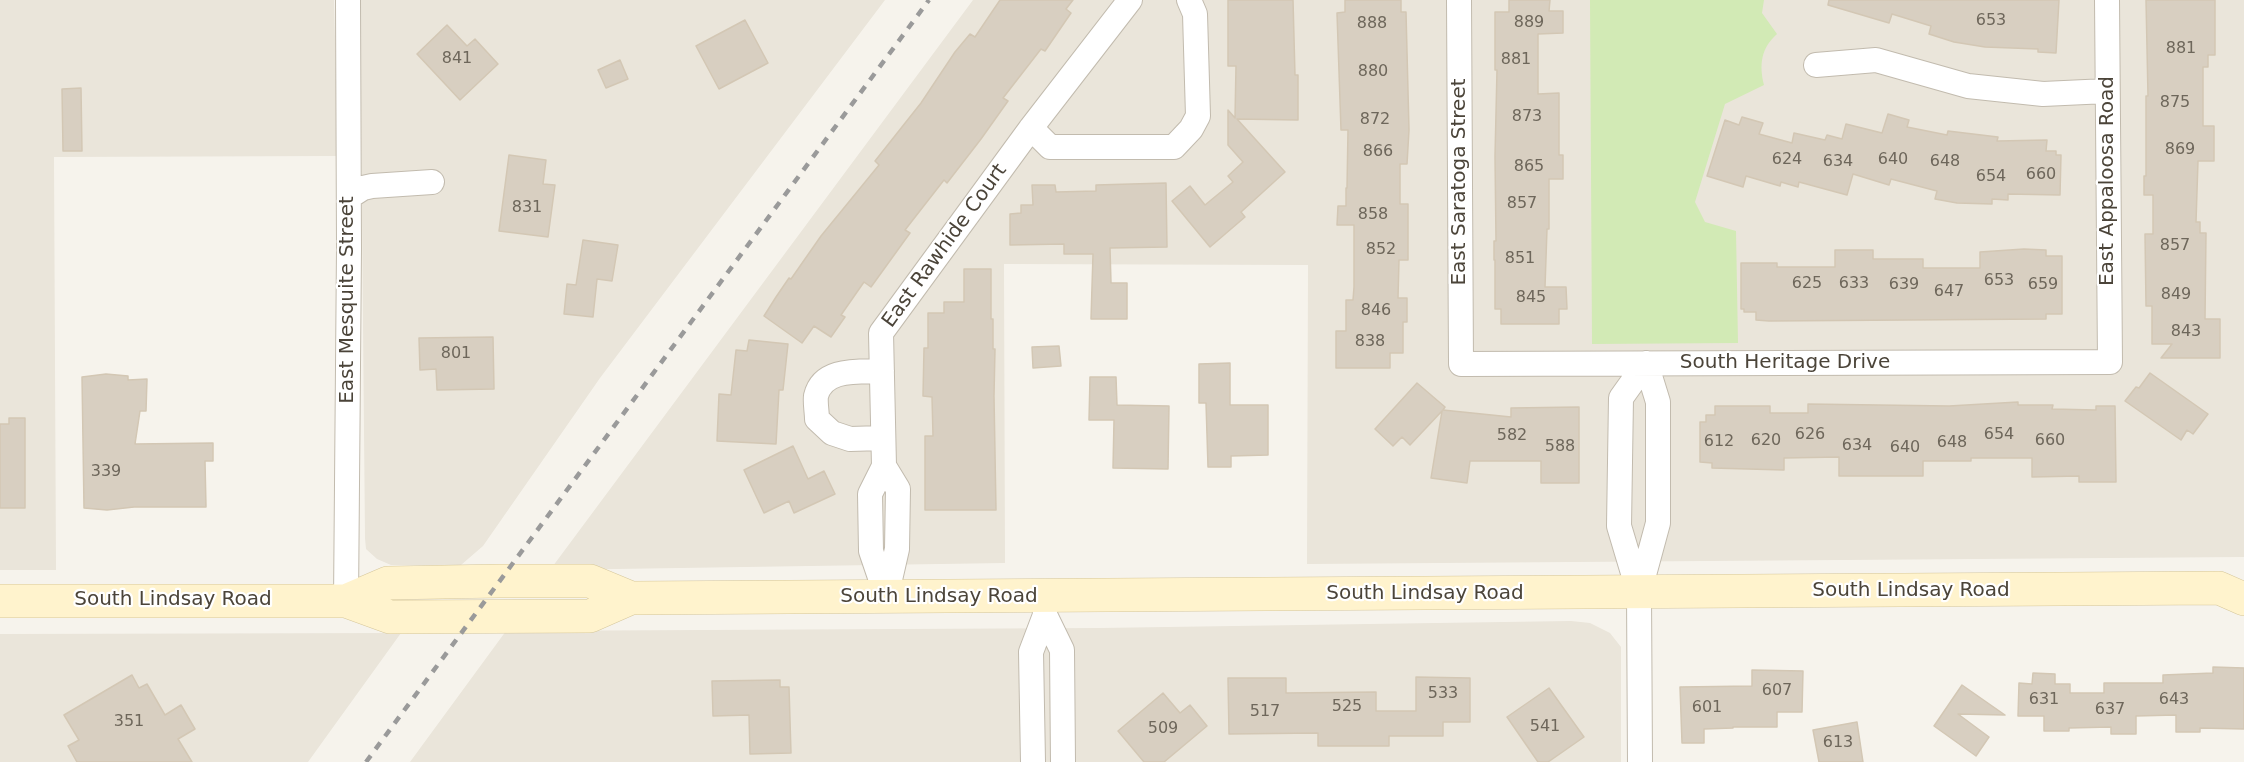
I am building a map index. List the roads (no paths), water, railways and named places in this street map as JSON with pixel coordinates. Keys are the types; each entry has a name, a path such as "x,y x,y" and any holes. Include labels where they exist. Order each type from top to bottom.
{"main road":[{"name":"South Lindsay Road","path":"0,601 346,601 390,617 590,616 631,598 886,597 1045,605 1639,593 2236,587"}],"street":[{"name":"East Mesquite Street","path":"346,601 350,197 348,0"},
{"name":"East Rawhide Court","path":"886,597 871,551 870,494 884,466 881,333 1031,128 1130,0"},
{"path":"1031,128 1050,147 1174,147 1191,129 1198,116 1195,14 1189,0"},
{"name":"East Saratoga Street","path":"1459,0 1461,364"},
{"name":"East Appaloosa Road","path":"2107,0 2110,362"},
{"path":"1816,65 1876,60 1968,86 2043,94 2107,91"},
{"path":"350,197 372,186 432,182"},
{"name":"South Heritage Drive","path":"1461,364 2110,362"},
{"path":"1639,593 1619,526 1621,398 1646,363"},
{"path":"1640,762 1639,593 1658,523 1658,402 1646,363"},
{"path":"882,371 840,373 823,382 816,396 817,419 832,433 850,439 883,438"},
{"path":"1033,762 1031,652 1045,605"},
{"path":"1045,605 1062,650 1063,762"}],"railway":[{"path":"366,762 929,0"}]}
